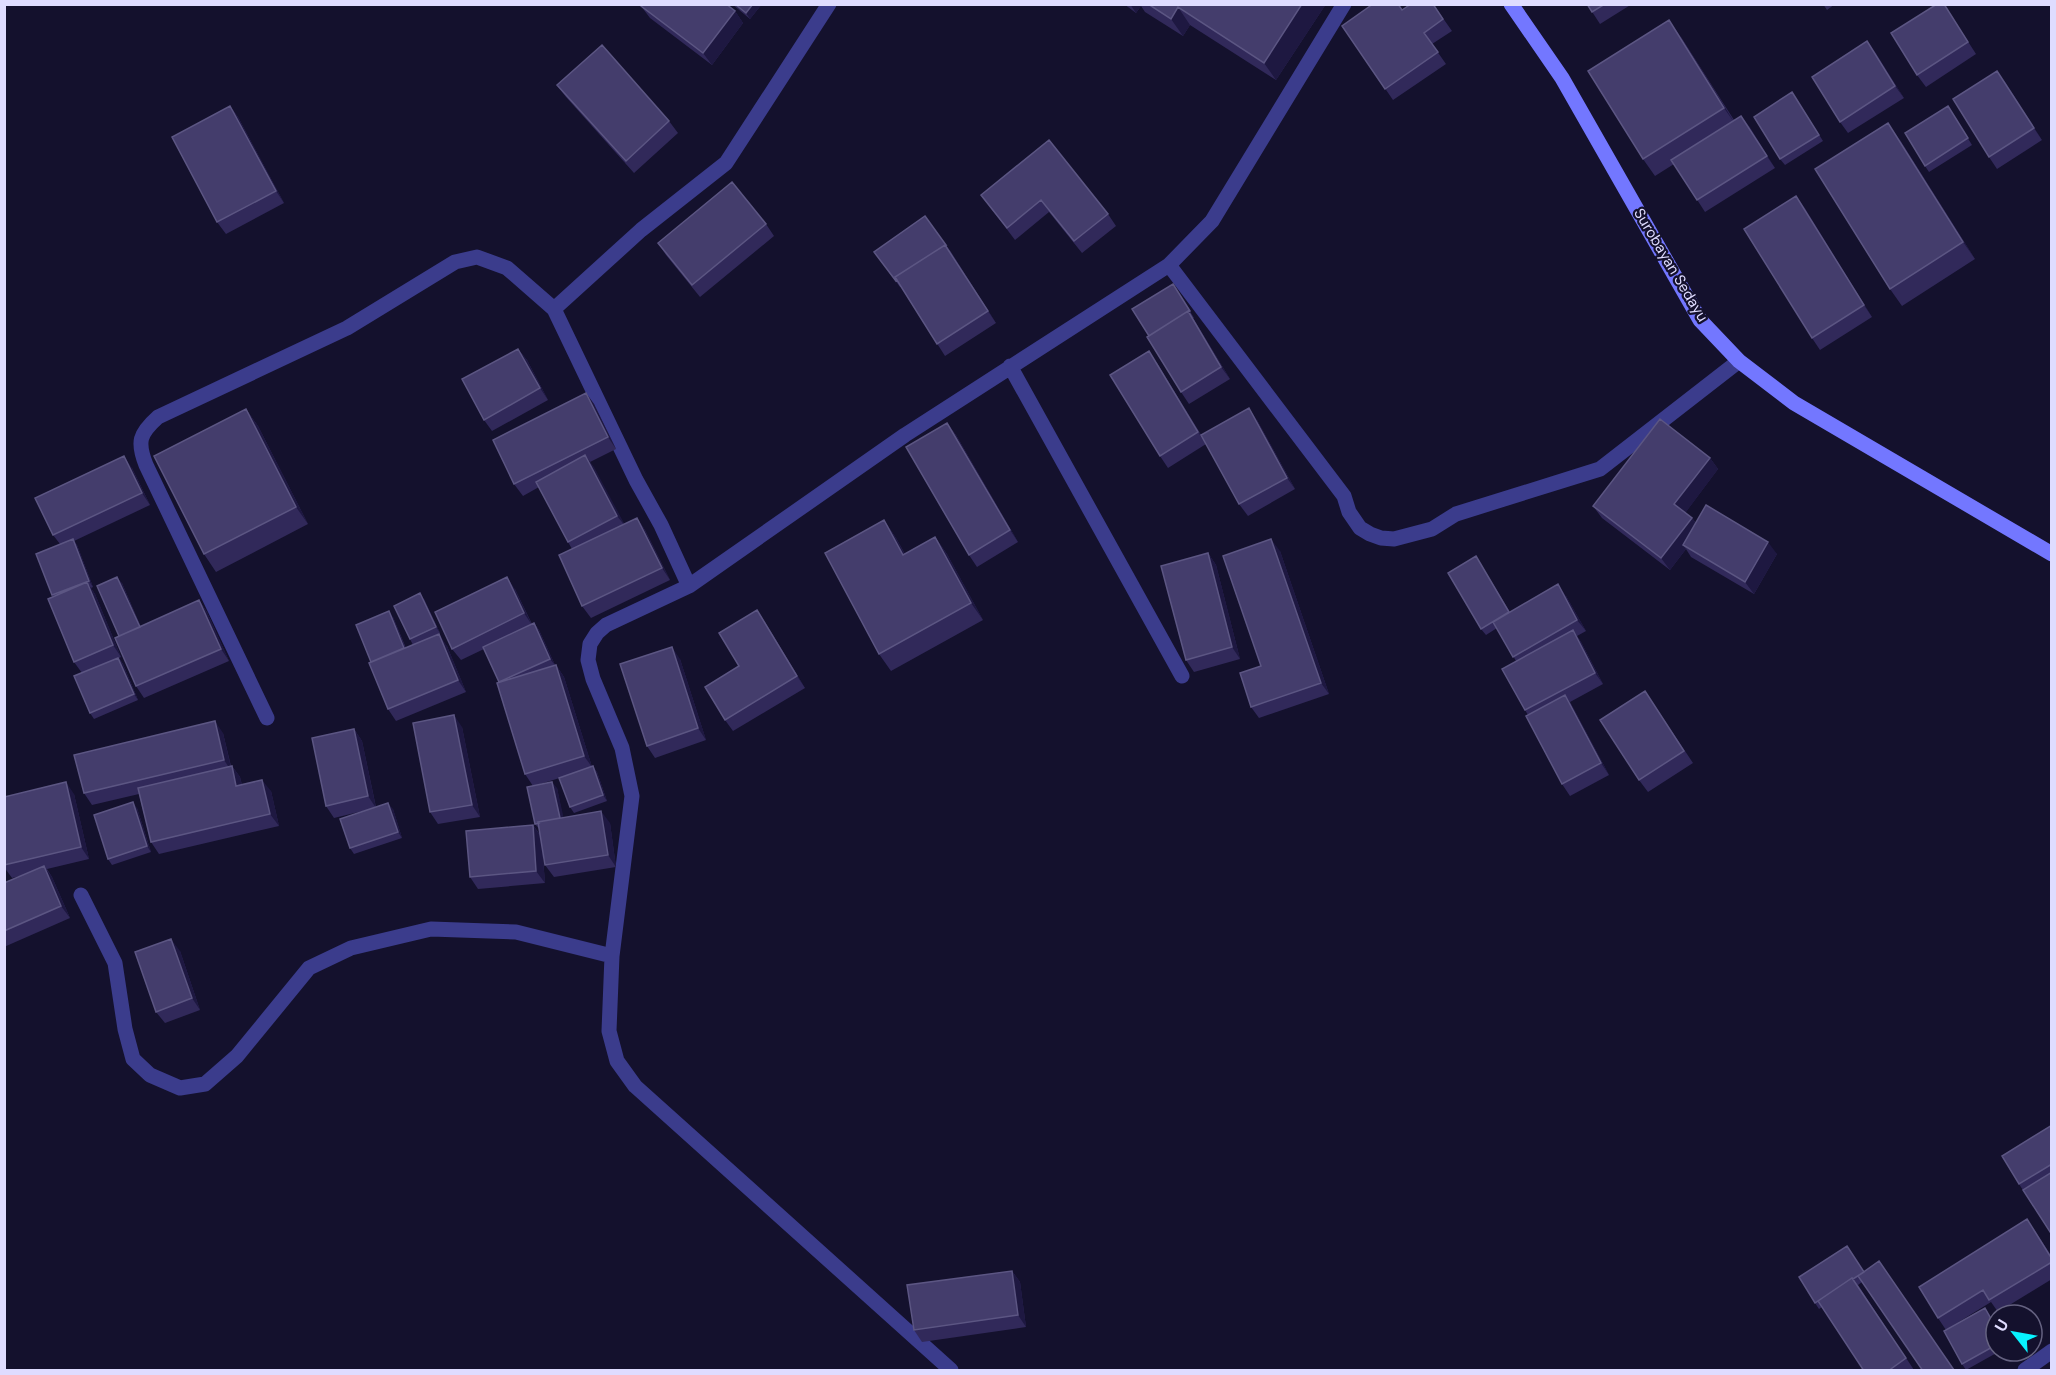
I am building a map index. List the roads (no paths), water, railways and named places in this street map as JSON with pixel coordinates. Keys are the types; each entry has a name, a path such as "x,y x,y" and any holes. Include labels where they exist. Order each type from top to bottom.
{"main road":[{"name":"Surobayan Sedayu","path":"1511,4 1562,78 1700,320 1739,361 1794,403 2052,554"}],"street":[{"path":"554,309 642,230 726,163 829,4"},
{"path":"951,1371 635,1086 617,1061 609,1031 612,956 632,796 622,748 593,679 588,660 590,644 606,625 689,586 905,435 1169,265 1212,220 1344,4"},
{"path":"267,718 146,465 139,448 144,429 158,417 347,328 455,262 477,257 507,268 554,309 689,586"},
{"path":"1169,265 1344,496 1349,512 1360,528 1381,538 1394,539 1432,529 1456,514 1600,469 1739,361"},
{"path":"1010,366 1182,676"},
{"path":"81,895 115,963 125,1029 133,1059 150,1075 180,1088 205,1084 237,1056 309,968 351,948 431,929 516,932 612,956"},
{"path":"2025,1371 2052,1351"}]}
